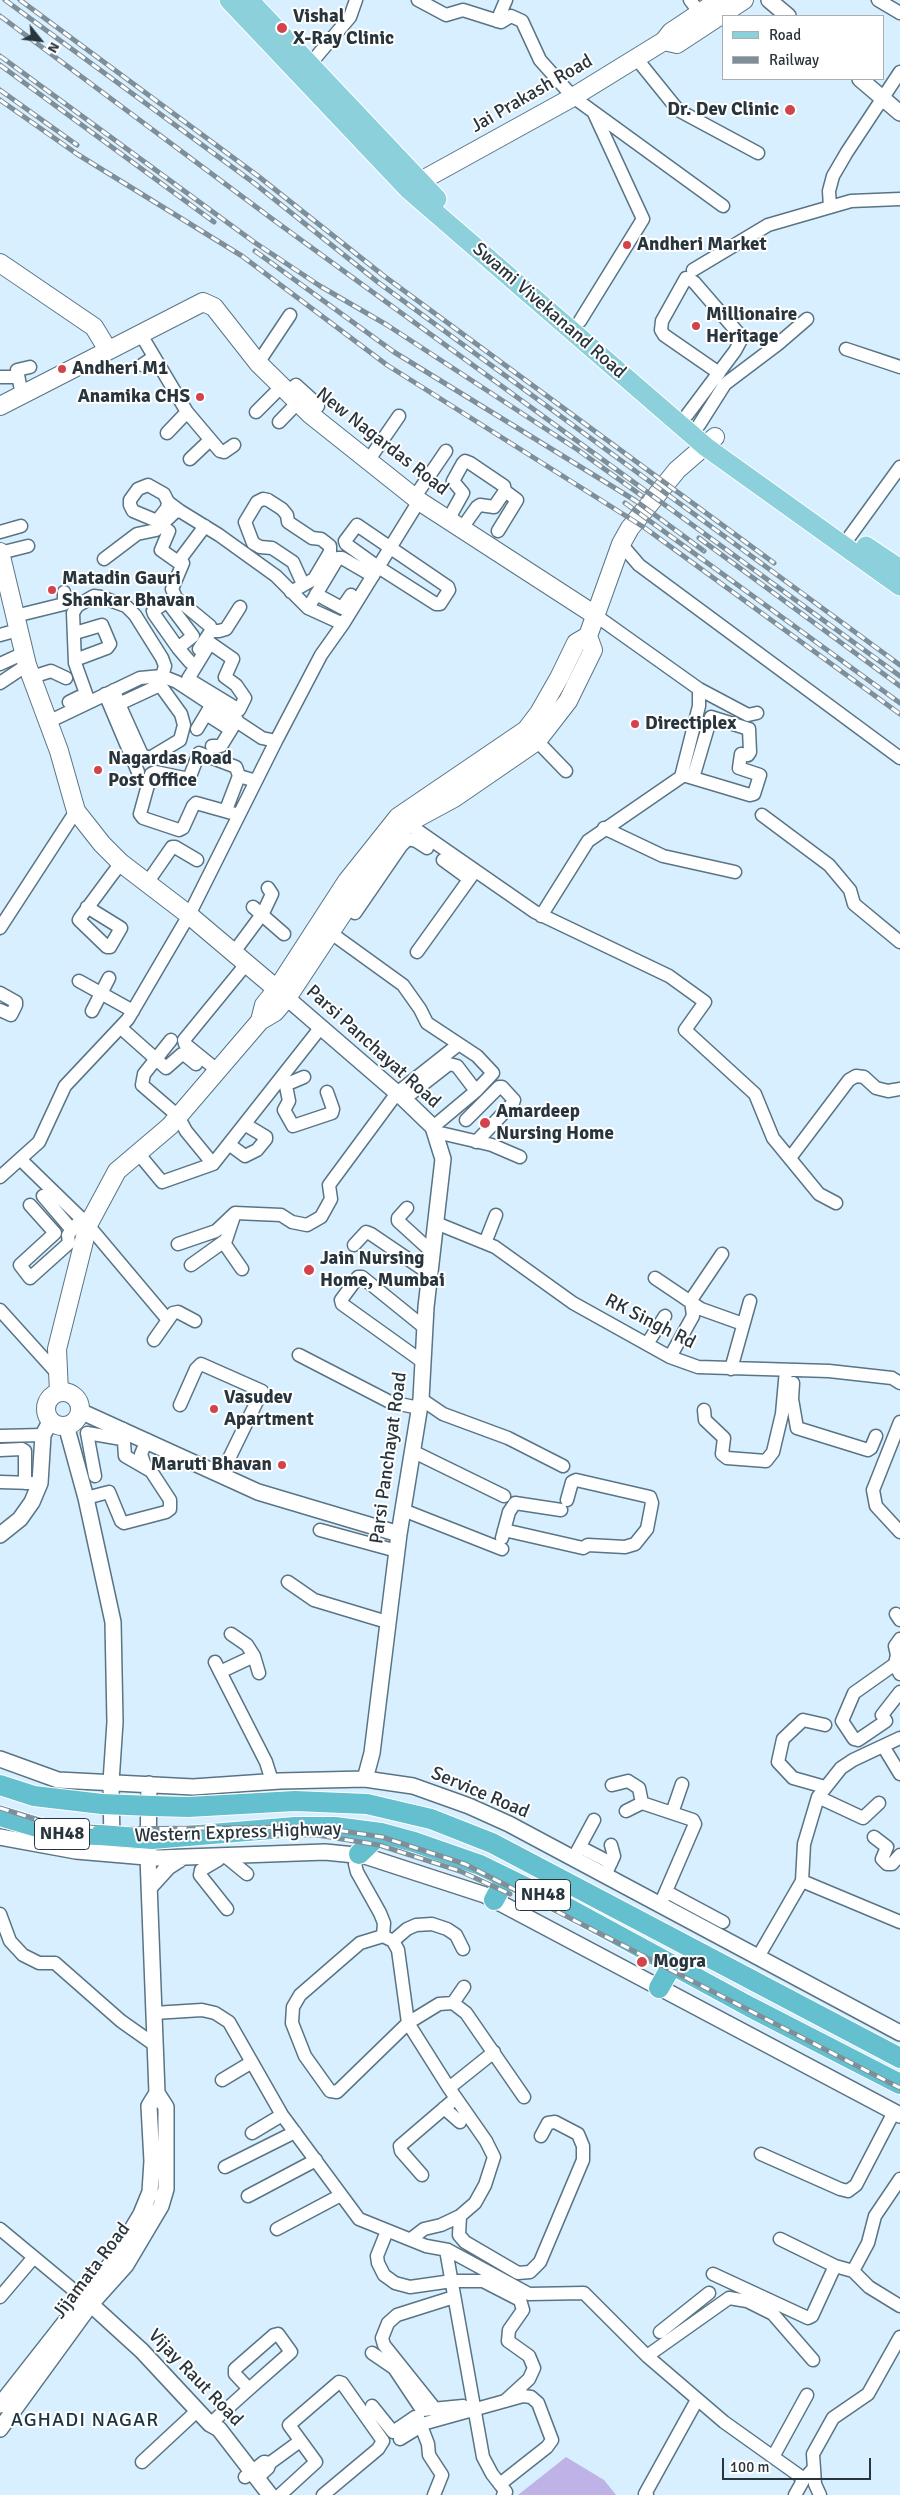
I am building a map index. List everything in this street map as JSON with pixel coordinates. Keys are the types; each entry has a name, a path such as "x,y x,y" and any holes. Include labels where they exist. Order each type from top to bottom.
{"highway":[{"name":"Western Express Highway","path":"0,1785 34,1796 102,1804 188,1807 295,1801 367,1804 431,1819 492,1843 900,2058"},
{"name":"Western Express Highway","path":"0,1816 61,1834 100,1835 150,1848 296,1827 335,1827 381,1833 480,1865 564,1906 750,2007 900,2084"},
{"path":"359,1854 381,1833"},
{"path":"494,1900 506,1878"},
{"path":"658,1988 672,1964"}],"main road":[{"name":"Swami Vivekanand Road","path":"229,0 305,70 419,182 693,420 710,442 900,569"},
{"name":"Swami Vivekanand Road","path":"249,0 305,70 408,189 710,442 900,586"},
{"name":"Jai Prakash Road","path":"419,182 573,97 664,41 677,44 699,12 718,0"},
{"name":"Jai Prakash Road","path":"699,12 744,0"},
{"path":"0,263 94,327 108,350"},
{"name":"New Nagardas Road","path":"0,406 202,302 214,307 258,364 295,395 310,415 417,500 595,615"},
{"path":"59,1392 56,1372 57,1349 81,1224 117,1171 170,1126 260,1021 264,1005 282,994 362,894 384,862 402,821 454,798 537,741 568,701 595,615 621,544 630,528 677,470 710,442"},
{"path":"0,552 28,665 76,811 102,844 121,863 189,915 282,994"},
{"path":"282,994 347,881 402,821 526,730 585,643"},
{"path":"59,1392 74,1396 80,1411 75,1420 53,1427 47,1415 47,1404 49,1399 59,1392"}],"street":[{"path":"305,70 350,17 356,0"},
{"path":"418,0 446,15 463,10 501,22 511,16 522,21 540,60 573,97 723,206"},
{"path":"496,21 506,0"},
{"path":"769,0 787,15"},
{"path":"878,0 900,13"},
{"path":"636,58 678,110 758,153"},
{"path":"830,207 829,191 833,176 846,152 900,72"},
{"path":"861,80 900,113"},
{"path":"580,321 643,219 593,111"},
{"path":"694,270 768,225 851,202 900,200"},
{"path":"693,420 719,372 740,344 741,337 694,282 686,278 682,280 662,321 661,330 664,336 719,372"},
{"path":"258,364 290,315"},
{"path":"693,420 726,384 807,319"},
{"path":"140,333 187,412 210,440 220,451 224,452 234,445"},
{"path":"846,349 900,367"},
{"path":"142,365 154,357"},
{"path":"22,395 17,377 19,369 30,367"},
{"path":"161,369 167,368 199,417"},
{"path":"0,377 17,377"},
{"path":"256,412 295,395"},
{"path":"279,422 295,395"},
{"path":"167,433 187,412"},
{"path":"368,461 399,416"},
{"path":"190,460 210,440"},
{"path":"316,594 342,608 354,595 417,500 446,451"},
{"path":"455,524 463,493 453,480 466,461 504,486 505,490 517,500 498,532"},
{"path":"850,536 900,467"},
{"path":"163,524 132,511 130,500 138,489 148,484 164,494 168,502 204,528"},
{"path":"455,524 480,505 494,507 505,490"},
{"path":"249,548 246,517 254,504 263,499 282,509 288,522 312,538 326,542 330,546 330,552 314,579 291,592"},
{"path":"168,502 163,524 161,550 178,562 204,528"},
{"path":"163,524 175,512 180,511"},
{"path":"104,559 137,534 148,533 163,524 181,517 249,548 308,608 343,624"},
{"path":"0,526 20,523 0,532"},
{"path":"621,544 639,565 900,758"},
{"path":"0,552 28,546"},
{"path":"249,548 272,548 293,562 303,584"},
{"path":"308,608 338,558 378,560 403,557 448,587 449,590 440,604 436,604 390,575 378,560"},
{"path":"390,575 403,557"},
{"path":"0,1178 39,1142 65,1086 121,1028 189,915 321,656 343,624 378,560"},
{"path":"184,563 172,590 173,594 205,620 211,631"},
{"path":"0,635 17,623 64,604 64,592"},
{"path":"79,700 75,660 74,609 90,598 98,596 126,606 135,615 165,666 161,681 119,704"},
{"path":"211,631 220,632 226,628 240,607"},
{"path":"595,615 699,689 748,715 757,713"},
{"path":"74,633 102,625 110,644 107,648 75,660"},
{"path":"177,682 211,631"},
{"path":"210,704 236,710 240,709 245,700 236,686 225,677 232,662 232,657 211,644 207,646 188,678 192,687 210,704 234,725 262,738 276,741"},
{"path":"178,648 190,662"},
{"path":"0,664 28,665 51,671 66,678"},
{"path":"0,682 28,665"},
{"path":"48,722 79,700 109,692 140,678 177,682 192,687"},
{"path":"109,692 119,704 142,755 150,758 180,740 184,726 181,714 161,681"},
{"path":"688,776 698,738 699,689"},
{"path":"109,692 138,772"},
{"path":"197,729 210,704"},
{"path":"541,916 588,841 604,828 679,780 688,776 750,794 755,792 760,777 758,774 739,768 741,755 750,752 749,729 713,717 698,738"},
{"path":"212,746 221,746 234,725"},
{"path":"537,741 566,771"},
{"path":"226,810 239,776 236,767 199,753 189,779 155,772 151,774 140,814 143,818 179,830 183,828 192,806 196,803 239,815"},
{"path":"239,776 256,781"},
{"path":"0,928 76,811"},
{"path":"762,815 829,865 850,890 854,904 900,942"},
{"path":"402,821 472,876"},
{"path":"604,828 663,856 735,872"},
{"path":"384,862 408,839 422,844 541,916 669,976 705,1002 685,1030 754,1094 773,1138 819,1194 836,1202"},
{"path":"147,883 172,847 197,860"},
{"path":"88,907 121,863"},
{"path":"417,952 472,876"},
{"path":"214,1074 185,1044 184,1040 240,958 258,911 272,894 268,888"},
{"path":"355,913 362,894"},
{"path":"258,911 284,934"},
{"path":"331,933 403,985 420,1009 427,1023 477,1056 493,1073 435,1130"},
{"path":"92,1012 109,978"},
{"path":"79,981 131,1009"},
{"path":"0,993 16,1002 16,1005 11,1014 0,1010"},
{"name":"Parsi Panchayat Road","path":"282,994 401,1096 435,1130 443,1159 432,1252 420,1404 396,1551 372,1753 365,1779"},
{"path":"138,1153 162,1182 213,1164 284,1081 321,1027"},
{"path":"121,1028 169,1068 182,1054 214,1074"},
{"path":"171,1040 144,1074 142,1085 178,1116 186,1130 213,1164"},
{"path":"178,1244 216,1231 235,1213 281,1215 292,1222 307,1225 321,1217 331,1199 329,1185 401,1096 459,1044"},
{"path":"401,1096 449,1064 457,1066 476,1091"},
{"path":"790,1158 849,1080 856,1076 864,1077 876,1088 888,1091 900,1089"},
{"path":"284,1081 304,1077"},
{"path":"284,1081 289,1101 284,1110 293,1126 332,1113 333,1109 327,1092"},
{"path":"466,1120 499,1087 514,1100 514,1103 476,1142"},
{"path":"230,1145 245,1156 257,1150 266,1139 266,1137 246,1125"},
{"path":"435,1130 520,1157"},
{"path":"20,1159 168,1320"},
{"path":"43,1196 81,1224"},
{"path":"30,1205 54,1233 20,1265 28,1277 31,1278 69,1243 68,1235 81,1224"},
{"path":"407,1208 398,1218 398,1221 432,1252"},
{"path":"191,1265 224,1243 231,1231 235,1213"},
{"path":"485,1243 496,1215"},
{"name":"RK Singh Rd","path":"436,1223 495,1247 573,1303 670,1357 698,1366 731,1369 829,1371 892,1378 900,1383"},
{"path":"354,1246 366,1232 430,1274"},
{"path":"224,1243 242,1269"},
{"path":"670,1357 693,1316 693,1297 722,1254"},
{"path":"423,1362 342,1304 341,1300 358,1277 362,1277 425,1328"},
{"path":"655,1278 692,1304 716,1316 743,1324"},
{"path":"731,1369 750,1301"},
{"path":"0,1310 56,1372"},
{"path":"154,1340 176,1312 195,1321"},
{"path":"647,1344 665,1316"},
{"path":"299,1355 390,1402 420,1404 508,1438 563,1466"},
{"path":"180,1405 196,1369 201,1364 262,1391 221,1475"},
{"path":"704,1410 705,1420 724,1438 722,1454 727,1458 766,1461 773,1452 789,1370"},
{"path":"789,1370 797,1428 868,1450 871,1448 876,1436"},
{"path":"80,1411 123,1434"},
{"path":"900,1422 873,1490 876,1506 900,1532"},
{"path":"0,1436 53,1427"},
{"path":"53,1427 90,1476"},
{"path":"0,1534 20,1519 32,1502 33,1483 53,1427"},
{"path":"113,1856 111,1782 115,1722 113,1622 86,1498 90,1476 87,1433 123,1434 147,1440 258,1492 399,1534"},
{"path":"86,1498 109,1492 121,1521 124,1523 166,1512 172,1506 151,1471 126,1458 123,1434"},
{"path":"144,1466 141,1454 147,1440"},
{"path":"0,1450 22,1449 25,1451 33,1483"},
{"path":"412,1450 504,1496"},
{"path":"403,1510 500,1548 504,1530 511,1506 515,1503 564,1505 572,1482 576,1480 650,1497 652,1503 647,1529 635,1544 625,1547 588,1545 583,1548 504,1530"},
{"path":"0,1482 33,1483"},
{"path":"320,1530 396,1551"},
{"path":"288,1582 314,1600 387,1622"},
{"path":"231,1634 247,1645 254,1656 259,1673"},
{"path":"900,1639 895,1646 897,1669 856,1690 843,1718 842,1722 854,1740 864,1736 886,1721 882,1715 900,1692"},
{"path":"254,1656 218,1667 266,1762 272,1781"},
{"path":"825,1725 803,1720 783,1739 778,1762 793,1778 821,1792 863,1818 878,1803"},
{"path":"864,1736 878,1748 900,1774"},
{"path":"758,1958 802,1881 804,1844 821,1792 841,1768 900,1738"},
{"name":"Service Road","path":"0,1759 58,1780 193,1786 272,1781 365,1779 413,1786 469,1806 608,1869 664,1898 758,1958 900,2033"},
{"path":"612,1784 628,1781 639,1788 642,1802"},
{"name":"Jijamata Road","path":"0,2428 113,2261 141,2214 150,2192 152,2161 149,2106 157,2092 149,1888 149,1784"},
{"path":"672,1813 682,1784"},
{"path":"626,1811 642,1802 693,1820 695,1824 664,1898 723,1922"},
{"path":"576,1853 594,1820"},
{"path":"874,1837 887,1846 882,1859 887,1864 898,1864"},
{"path":"0,1838 113,1856 150,1848 188,1860"},
{"path":"608,1869 614,1856 611,1845"},
{"path":"149,1888 168,1867 188,1860 325,1852 359,1854 494,1900 897,2114 856,2185 848,2191 831,2186 762,2154"},
{"path":"359,1854 355,1864 357,1872 380,1913 388,1939 398,1950 408,2023 494,2157 485,2185 475,2203 460,2216 441,2225 424,2229 411,2239"},
{"path":"219,1857 231,1871"},
{"path":"219,1857 247,1874"},
{"path":"219,1857 201,1870 200,1875 228,1909"},
{"path":"802,1881 900,1922"},
{"path":"0,1914 10,1941 23,1955 39,1963 55,1963 121,2021 155,2045"},
{"path":"463,1949 456,1935 447,1929 432,1924 416,1925 388,1939 374,1937 360,1943 300,1995 293,2008 292,2024 305,2056 328,2090 334,2093 408,2023 439,2004 453,2003 466,2013 524,2096"},
{"path":"453,2003 464,1987"},
{"path":"154,2013 202,2010 215,2013 229,2022 282,2115 359,2219 426,2246 446,2250 529,2294 584,2293 647,2356 697,2400 730,2427 804,2479"},
{"path":"422,2175 401,2151 400,2146 444,2108 452,2093 494,2052"},
{"path":"222,2080 252,2062"},
{"path":"444,2108 460,2122"},
{"path":"252,2133 282,2115"},
{"path":"460,2216 459,2235 465,2242 518,2273 530,2272 540,2262 583,2160 583,2146 578,2134 555,2122 548,2123 541,2136"},
{"path":"225,2167 295,2132"},
{"path":"248,2196 316,2160"},
{"path":"852,2271 868,2243 875,2216 900,2179"},
{"path":"277,2229 341,2195"},
{"path":"0,2229 86,2301"},
{"path":"387,2231 378,2256 380,2270 395,2283 410,2287 452,2281 483,2280 517,2296 522,2303 523,2310 509,2330 508,2341 529,2356 534,2368 529,2379 505,2401"},
{"path":"780,2239 835,2266 852,2271 869,2287 900,2306"},
{"path":"400,2439 422,2424 473,2408 523,2396 531,2397 538,2403 552,2437 547,2447 501,2489 483,2457 473,2408 446,2250"},
{"path":"0,2297 34,2257"},
{"path":"713,2274 808,2318 812,2316 835,2266"},
{"path":"647,2356 689,2317 709,2293"},
{"path":"436,2410 384,2345 382,2338 388,2323 397,2315 454,2297"},
{"path":"660,2332 729,2298 747,2301 773,2314 813,2360"},
{"name":"Jijamata Road","path":"0,2405 86,2301"},
{"name":"Vijay Raut Road","path":"86,2301 142,2351 210,2424 219,2429 251,2475 272,2495"},
{"path":"210,2424 291,2352 278,2334 274,2335 235,2369 235,2374 249,2389"},
{"path":"820,2495 814,2484 813,2454 833,2418 868,2394 900,2337"},
{"path":"372,2353 394,2368 420,2409 473,2408"},
{"path":"280,2495 316,2462 288,2425 339,2382 342,2383 383,2441 378,2449 323,2495"},
{"path":"774,2457 807,2395"},
{"path":"648,2495 645,2494 697,2400"},
{"path":"372,2406 392,2432 397,2431 416,2417 422,2424 429,2455 442,2477 434,2495"},
{"path":"142,2462 198,2410"},
{"path":"259,2495 251,2475 264,2462 270,2462 296,2443 310,2463 272,2495"},
{"path":"795,2495 804,2479 814,2468"}],"shaded area":[{"path":"566,2457 604,2480 616,2495 518,2495"}],"railway":[{"path":"5,0 254,183 379,283 900,665"},
{"path":"20,0 258,176 384,276 774,563"},
{"path":"0,16 275,221 900,676"},
{"path":"0,56 254,242 320,286 387,325 578,450 642,496"},
{"path":"0,65 214,222"},
{"path":"0,90 77,145"},
{"path":"0,100 77,154 242,256 387,365 645,528 900,714"},
{"path":"255,251 394,352 636,501 704,551"},
{"path":"625,503 900,703"},
{"path":"699,538 900,686"},
{"path":"0,1808 41,1821 105,1829 317,1827 382,1837 465,1864 900,2088"},
{"path":"237,1835 317,1835 379,1845 460,1871 510,1894"}],"place":[{"name":"Vishal X-Ray Clinic","path":"282,28"},
{"name":"Dr. Dev Clinic","path":"790,110"},
{"name":"Andheri Market","path":"627,245"},
{"name":"Millionaire Heritage","path":"696,326"},
{"name":"Andheri M1","path":"62,369"},
{"name":"Anamika CHS","path":"200,397"},
{"name":"Matadin Gauri Shankar Bhavan","path":"52,590"},
{"name":"Directiplex","path":"635,724"},
{"name":"Nagardas Road Post Office","path":"98,770"},
{"name":"Amardeep Nursing Home","path":"485,1123"},
{"name":"Jain Nursing Home, Mumbai","path":"309,1270"},
{"name":"Vasudev Apartment","path":"214,1409"},
{"name":"Maruti Bhavan","path":"282,1465"},
{"name":"Mogra","path":"642,1962"}],"district":[{"name":"AGHADI NAGAR","path":"85,2421"}]}
